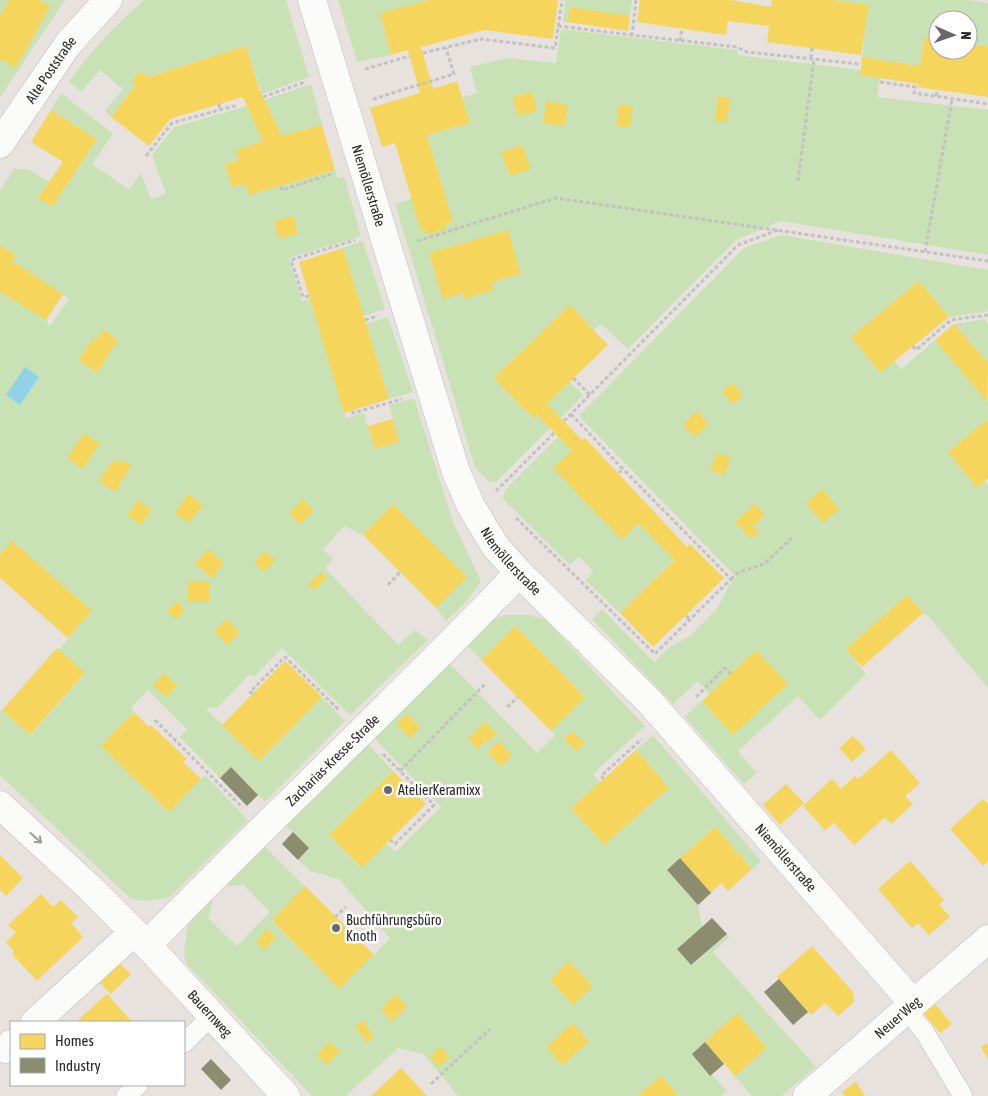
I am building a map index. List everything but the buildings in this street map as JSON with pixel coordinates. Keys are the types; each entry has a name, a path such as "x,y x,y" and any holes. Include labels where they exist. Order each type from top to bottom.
{"street":[{"name":"Alte Poststraße","path":"0,144 63,51 108,0"},
{"name":"Niemöllerstraße","path":"312,0 456,472 471,506 495,546 519,573 665,718 910,1006"},
{"name":"Zacharias-Kresse-Straße","path":"140,939 262,828 449,646 519,573"},
{"name":"Bauernweg","path":"0,805 90,888 286,1096"},
{"name":"Neuer Weg","path":"812,1094 988,938"},
{"path":"36,1021 140,939"}],"lane":[{"path":"910,1006 963,1096"},
{"path":"185,1042 212,1016"},
{"path":"126,1096 137,1086"}],"path":[{"path":"423,53 481,39 555,48 562,0"},
{"path":"632,35 636,0"},
{"path":"558,26 738,47 747,52 859,64"},
{"path":"680,41 682,29"},
{"path":"344,109 454,74 446,48"},
{"path":"798,181 813,59 812,48"},
{"path":"360,70 410,56"},
{"path":"263,97 333,72"},
{"path":"880,82 915,87 914,93 988,104"},
{"path":"936,96 937,90"},
{"path":"982,103 983,97"},
{"path":"925,252 952,99"},
{"path":"219,104 220,110"},
{"path":"146,156 171,121 238,104"},
{"path":"280,186 282,190 361,165"},
{"path":"309,296 303,297 291,260 385,241 556,198 988,261"},
{"path":"564,421 738,245 779,230"},
{"path":"913,346 916,350 951,320 988,315"},
{"path":"573,378 590,395"},
{"path":"352,411 353,413 364,408 431,390"},
{"path":"572,414 623,470 731,579"},
{"path":"471,506 492,495 554,432"},
{"path":"619,473 623,470"},
{"path":"513,515 655,654 731,579 740,572 764,564 792,538"},
{"path":"388,584 400,572"},
{"path":"686,616 690,619"},
{"path":"253,694 250,692 285,657 434,806 395,844 390,840"},
{"path":"696,697 725,668 731,674"},
{"path":"400,771 485,684"},
{"path":"507,707 518,697"},
{"path":"604,779 601,776 665,718"},
{"path":"155,720 262,828"},
{"path":"167,740 171,736"},
{"path":"335,917 346,907"},
{"path":"431,1084 490,1029"}],"green space":[{"path":"0,0 65,0 0,97"},
{"path":"144,0 286,0 309,77 262,94 246,46 149,77 144,73 137,74 133,80 135,86 111,117 105,111 123,89 100,70 81,92 69,82 104,39"},
{"path":"338,0 429,0 380,13 391,55 357,62"},
{"path":"565,0 632,0 630,16 570,7 567,22 563,22"},
{"path":"833,0 969,0 988,3 988,46 978,45 978,10 928,10 928,38 924,37 920,66 862,57 868,5"},
{"path":"561,29 737,50 738,55 860,70 860,75 880,78 877,97 988,110 988,255 781,221 736,240 628,349 601,324 594,330 570,306 495,378 532,418 536,414 550,428 496,482 488,481 475,467 395,204 412,198 422,230 425,229 427,235 446,229 445,224 453,222 427,135 470,123 462,98 477,93 470,67 507,58 556,63","holes":["429,254 520,274 492,282 494,290 464,299 463,293 443,298"]},
{"path":"311,84 322,125 282,136 264,100"},
{"path":"61,93 113,134 92,164 129,190 141,173 151,199 166,194 152,155 174,127 247,106 263,142 239,160 225,164 232,187 245,184 249,195 335,170 338,178 344,176 361,236 289,258 302,301 310,299 346,418 364,413 375,449 399,442 389,405 414,398 453,522 481,581 467,601 446,621 436,608 466,577 393,504 363,535 344,526 323,550 333,559 325,568 398,645 415,630 428,640 350,715 282,648 254,677 250,674 217,708 210,707 207,710 259,761 322,697 345,721 265,802 231,767 220,778 180,737 187,729 148,690 131,707 134,712 102,746 168,812 205,775 248,820 170,897 146,901 131,899 0,775 0,709 31,735 85,674 59,650 91,611 12,541 0,554 0,292 46,320 50,326 69,299 12,261 16,255 0,245 0,191 14,168 30,170 49,182 38,198 52,207 97,139 51,110"},
{"path":"781,235 988,270 988,309 985,312 949,317 919,281 851,337 880,373 894,361 901,369 935,340 988,401 988,419 948,452 977,488 985,481 988,485 988,688 928,616 907,595 846,649 866,674 820,720 798,696 738,751 757,773 744,784 685,717 702,701 733,735 756,650 710,694 698,681 673,704 592,619 602,609 654,662 669,647 690,636 718,607 729,585 736,577 579,416 744,248"},
{"path":"363,241 385,309 363,316 343,248"},
{"path":"388,317 413,392 389,399 366,324"},
{"path":"984,319 988,324 988,363 954,324"},
{"path":"570,382 583,395 561,418 547,404"},
{"path":"558,437 572,451 554,468 622,539 638,523 674,559 620,613 585,580 594,571 579,557 570,565 503,499 505,490"},
{"path":"504,615 530,615 546,620 645,726 593,774 600,783 571,808 604,845 669,788 636,750 653,735 761,861 752,869 714,827 667,870 698,905 702,926 677,949 692,965 727,934 729,937 713,952 816,1067 781,1096 752,1096 735,1076 767,1048 737,1014 692,1054 727,1091 721,1096 679,1096 661,1076 637,1096 458,1096 424,1054 398,1048 346,1096 312,1096 186,963 184,954 188,920 208,899 213,900 208,918 237,946 270,912 244,885 227,886 227,882 264,846 305,886 272,921 339,989 390,939 339,879 310,871 298,860 309,848 285,825 367,743 393,771 329,835 361,868 387,843 395,852 441,807 373,737 449,663 537,753 555,736 551,731 585,697 515,626 481,660 467,645 493,620","holes":["569,962 593,986 573,1004 550,980"]}],"water":[{"path":"25,367 39,377 20,405 6,395"}],"place":[{"name":"AtelierKeramixx","path":"388,790"},
{"name":"Buchführungsbüro Knoth","path":"336,928"}]}
